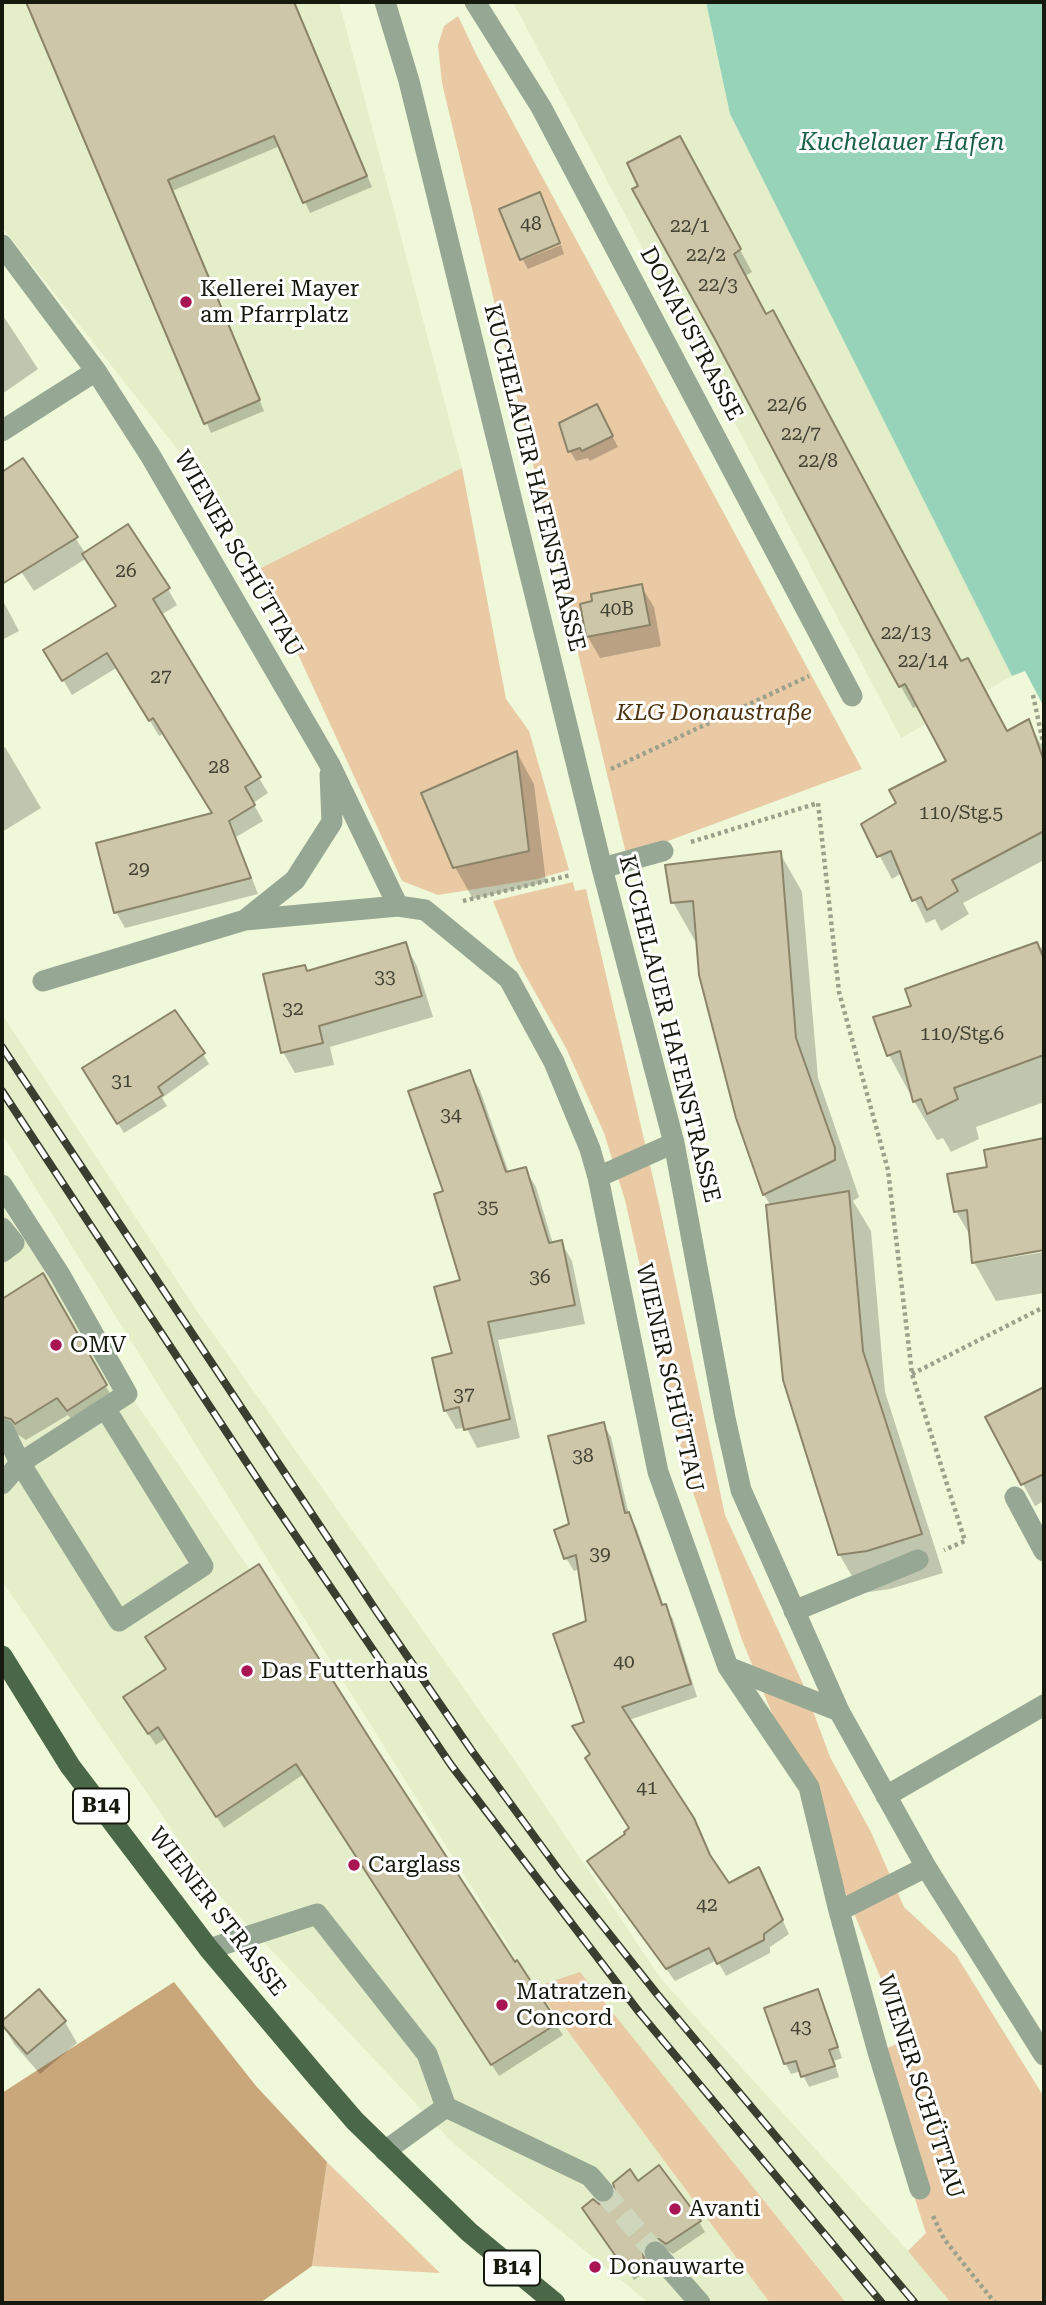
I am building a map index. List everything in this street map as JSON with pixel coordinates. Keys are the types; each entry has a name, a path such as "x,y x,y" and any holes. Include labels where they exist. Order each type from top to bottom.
{"main road":[{"name":"WIENER STRASSE","path":"2,1657 71,1766 209,1949 335,2098 385,2151"},
{"name":"B14","path":"385,2151 470,2232 555,2303"}],"street":[{"name":"KUCHELAUER HAFENSTRASSE","path":"385,2 409,81 603,868 674,1143 724,1418 741,1490 839,1711 926,1867 1044,2055"},
{"name":"DONAUSTRASSE","path":"475,2 541,107 852,696"},
{"name":"WIENER SCHÜTTAU","path":"2,244 96,371 150,455 330,765 398,906"},
{"path":"2,431 96,371"},
{"name":"WIENER SCHÜTTAU","path":"245,920 295,880 332,821 330,765"},
{"path":"603,868 663,851"},
{"name":"WIENER SCHÜTTAU","path":"43,981 245,920 398,906 425,910 509,979 555,1062 590,1149 658,1472 728,1667 809,1787 839,1911 920,2189"},
{"path":"598,1177 674,1143"},
{"path":"2,1185 60,1275 127,1394 20,1463 2,1483"},
{"path":"2,1228 14,1243 2,1252"},
{"path":"4,1430 20,1463 119,1621 203,1566 105,1408"},
{"path":"1014,1497 1044,1551"},
{"path":"794,1611 918,1560"},
{"path":"728,1667 839,1711"},
{"path":"886,1796 1044,1705"},
{"path":"839,1911 926,1867"},
{"path":"209,1949 317,1914 427,2054 446,2107 590,2176 603,2191"},
{"path":"385,2151 446,2107"},
{"path":"655,2252 700,2303"}],"path":[{"path":"617,767 787,687"},
{"path":"1033,695 1044,747"},
{"path":"663,851 818,803 839,992 888,1170 912,1374 965,1541 918,1560"},
{"path":"425,910 603,868"},
{"path":"912,1374 1044,1307"},
{"name":"WIENER SCHÜTTAU","path":"920,2189 944,2239 995,2303"}],"shaded area":[{"path":"2,2 339,2 462,468 259,569 212,493 2,227"},
{"path":"513,2 706,2 730,114 1012,676 901,738"},
{"path":"2,1014 199,1314 513,1758 662,1980 908,2251 951,2303 847,2303 580,1973 535,1987 770,2303 649,2303 453,2143 209,1884 2,1581 2,1207 521,1966 2,1134"},
{"path":"174,1982 256,2086 327,2162 312,2266 260,2303 2,2303 2,2093"}],"green space":[{"name":"KLG Donaustraße","path":"458,16 477,56 862,769 627,858 442,83 438,45 444,26"},
{"path":"462,468 506,699 529,731 569,870 537,879 438,895 402,881 259,569"},
{"path":"573,882 575,891 586,889 659,1204 725,1515 803,1684 830,1757 871,1832 904,1907 956,1955 1044,2097 1044,2303 951,2303 908,2251 926,2233 869,2056 906,2040 742,1640 687,1474 625,1200 604,1133 566,1048 516,958 493,901"},
{"path":"580,1972 847,2303 770,2303 535,1987"},
{"path":"327,2162 440,2273 312,2266"}],"water":[{"name":"Kuchelauer Hafen","path":"706,2 1044,2 1044,707 1025,671 1012,676 730,114"}],"building":[{"name":"Kellerei Mayer am Pfarrplatz","path":"26,2 294,2 367,176 303,203 274,136 168,180 260,400 204,424"},
{"path":"680,136 741,249 734,254 766,314 773,310 961,661 968,658 1007,731 1029,719 1044,761 1044,831 952,880 958,891 927,910 921,897 912,901 891,851 877,857 861,824 896,803 889,790 946,761 905,684 899,687 872,638 716,341 632,189 638,186 627,163"},
{"path":"540,192 560,243 520,260 499,209"},
{"path":"597,404 613,436 582,451 580,448 568,452 559,423"},
{"path":"23,458 78,537 2,584 2,472"},
{"path":"128,524 170,588 153,599 261,777 245,787 255,805 229,821 251,878 114,913 96,843 212,813 153,718 149,721 107,653 62,681 43,650 116,606 82,554"},
{"path":"642,584 650,625 586,637 580,604 592,601 591,594"},
{"path":"517,751 529,851 453,868 421,793"},
{"path":"781,851 796,1038 835,1148 835,1160 763,1195 736,1118 699,975 693,901 671,903 665,865"},
{"path":"406,942 422,996 319,1026 323,1043 281,1053 263,974 305,965 307,971"},
{"path":"1037,942 1044,959 1044,1055 954,1088 958,1099 927,1114 921,1099 913,1102 900,1051 887,1056 873,1017 911,1006 905,989"},
{"path":"175,1010 205,1053 158,1087 163,1095 117,1124 82,1068"},
{"path":"470,1070 506,1172 526,1167 549,1243 562,1240 575,1305 488,1322 510,1419 464,1430 459,1407 444,1411 432,1358 452,1353 434,1287 460,1280 434,1194 443,1191 408,1091"},
{"path":"1044,1138 1044,1250 972,1263 967,1210 954,1212 947,1174 987,1167 984,1150"},
{"path":"849,1191 863,1351 922,1534 867,1551 838,1555 783,1380 766,1205"},
{"name":"OMV","path":"43,1273 107,1385 67,1411 57,1398 15,1424 11,1419 2,1417 2,1299"},
{"path":"1044,1387 1044,1474 1021,1485 985,1417"},
{"path":"604,1422 625,1513 629,1512 662,1605 666,1604 691,1684 622,1707 694,1818 710,1855 729,1883 759,1867 783,1920 764,1934 764,1940 717,1964 709,1948 666,1969 587,1861 625,1834 629,1828 585,1758 590,1754 572,1726 584,1722 553,1634 586,1621 576,1555 564,1559 554,1530 569,1524 548,1436"},
{"path":"259,1564 515,1962 517,1960 558,2023 491,2065 296,1764 216,1817 158,1727 148,1734 123,1697 166,1669 145,1637"},
{"path":"39,1989 66,2021 27,2054 2,2025 2,2021"},
{"path":"818,1989 838,2047 829,2050 835,2066 801,2077 796,2061 784,2064 764,2008"},
{"path":"659,2165 701,2221 666,2244 659,2239 647,2242 642,2248 644,2259 626,2271 582,2208 593,2199 599,2204 611,2201 616,2195 613,2183 630,2169 638,2181"}],"tunnel":[{"path":"603,2191 655,2252"}],"railway":[{"path":"2,1047 472,1751 561,1873 657,1994 915,2303"},
{"path":"2,1091 268,1495 451,1765 639,2012 882,2303"}],"place":[{"name":"Kellerei Mayer am Pfarrplatz","path":"186,302"},
{"name":"OMV","path":"56,1345"},
{"name":"Das Futterhaus","path":"247,1671"},
{"name":"Carglass","path":"354,1865"},
{"name":"Matratzen Concord","path":"502,2005"},
{"name":"Avanti","path":"675,2209"},
{"name":"Donauwarte","path":"595,2267"}]}
